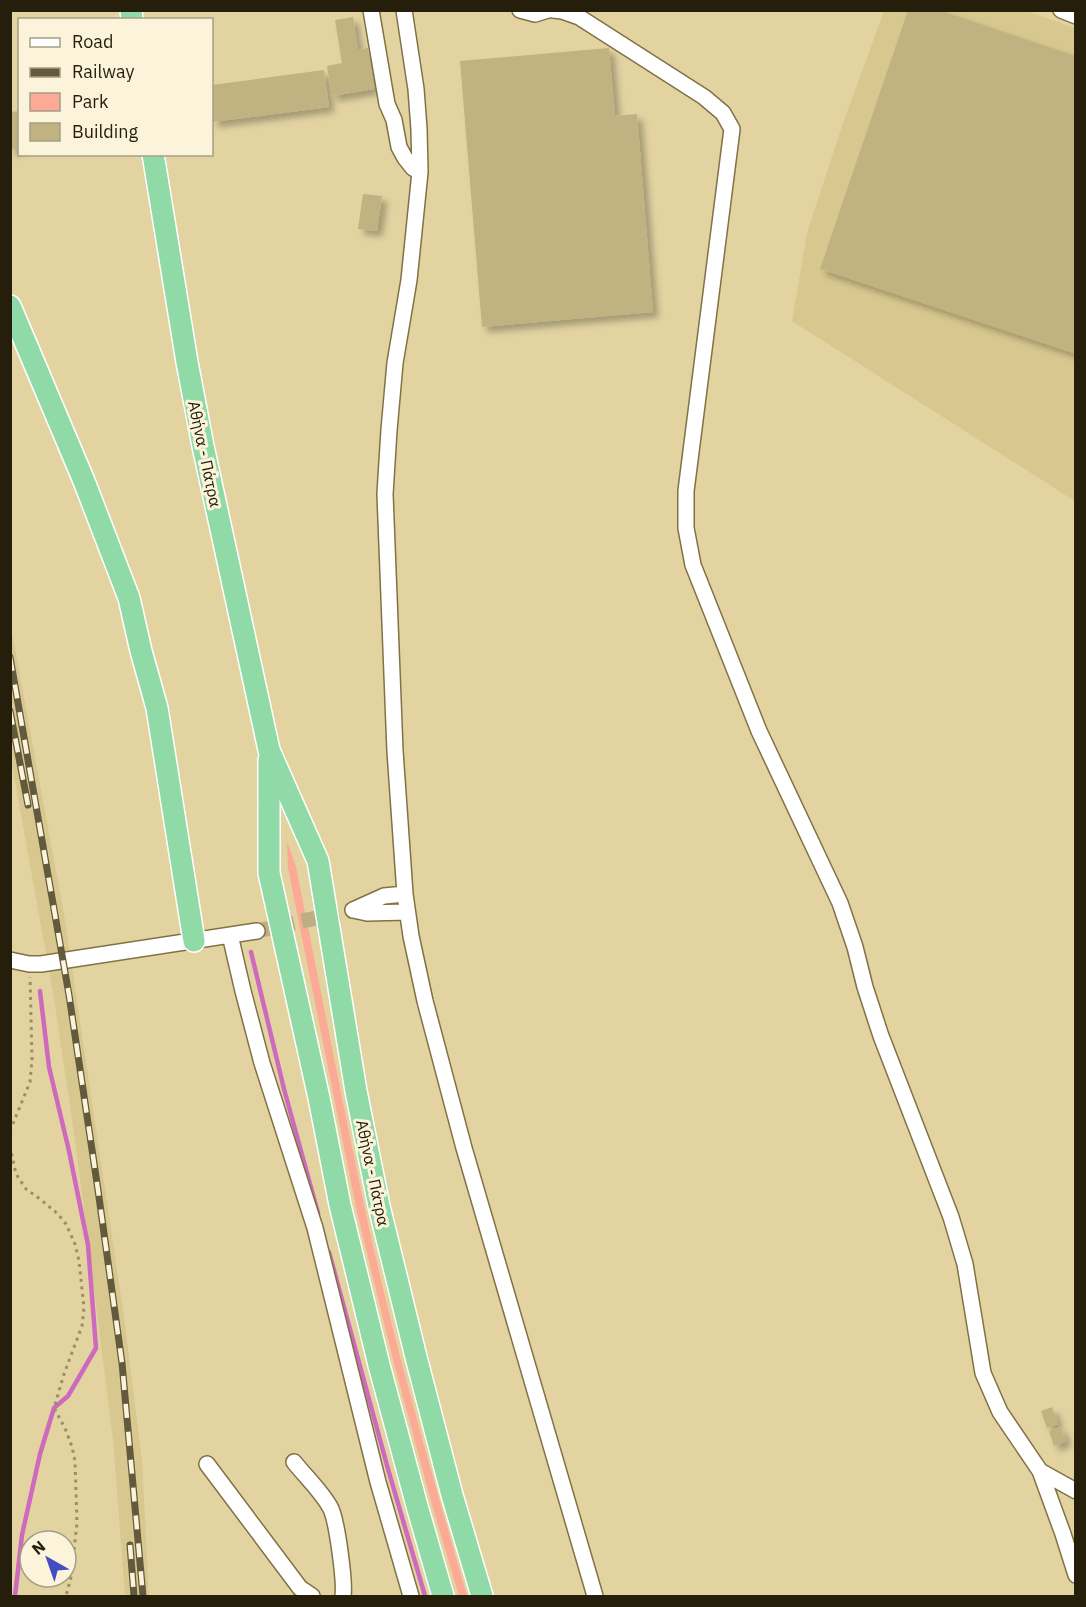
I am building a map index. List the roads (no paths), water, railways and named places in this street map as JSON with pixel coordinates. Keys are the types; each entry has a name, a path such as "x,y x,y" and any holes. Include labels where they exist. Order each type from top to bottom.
{"highway":[{"name":"Αθήνα - Πάτρα","path":"153,156 201,435 269,750 318,861 356,1091 379,1206 416,1357 482,1596"},
{"path":"10,306 84,481 129,598 157,708 194,941"},
{"name":"Αθήνα - Πάτρα","path":"269,750 269,873 319,1098 342,1215 382,1376 443,1596"}],"street":[{"path":"371,10 387,104 394,120 399,147 413,168 420,172"},
{"path":"404,10 416,89 420,172 409,280 394,374 385,494 395,751 407,912 425,1001 464,1148 595,1596"},
{"path":"520,10 535,14 548,10"},
{"path":"553,10 579,17 692,88 723,113 732,129 686,491 686,528 693,565 759,731 844,914 881,1036 951,1217 965,1264 983,1373 1000,1412 1040,1471 1064,1534 1076,1575"},
{"path":"1061,10 1076,16"},
{"path":"405,894 384,896 353,910 367,913 407,912"},
{"path":"10,960 41,964 257,931"},
{"path":"230,936 262,1063 315,1228 378,1482 411,1596"},
{"path":"294,1462 333,1515 344,1580 343,1596"},
{"path":"207,1464 300,1588 312,1596"},
{"path":"1040,1471 1076,1491"}],"waterway":[{"path":"251,952 284,1089 318,1213"},
{"path":"15,1596 22,1535 40,1454 54,1408 68,1396 96,1348 88,1245 49,1067 40,991"},
{"path":"329,1252 425,1596"}],"tunnel":[{"path":"257,931 353,910"}],"railway":[{"path":"10,657 69,995 98,1190 122,1363 143,1596"},
{"path":"10,711 28,805"},
{"path":"130,1545 134,1596"}]}
